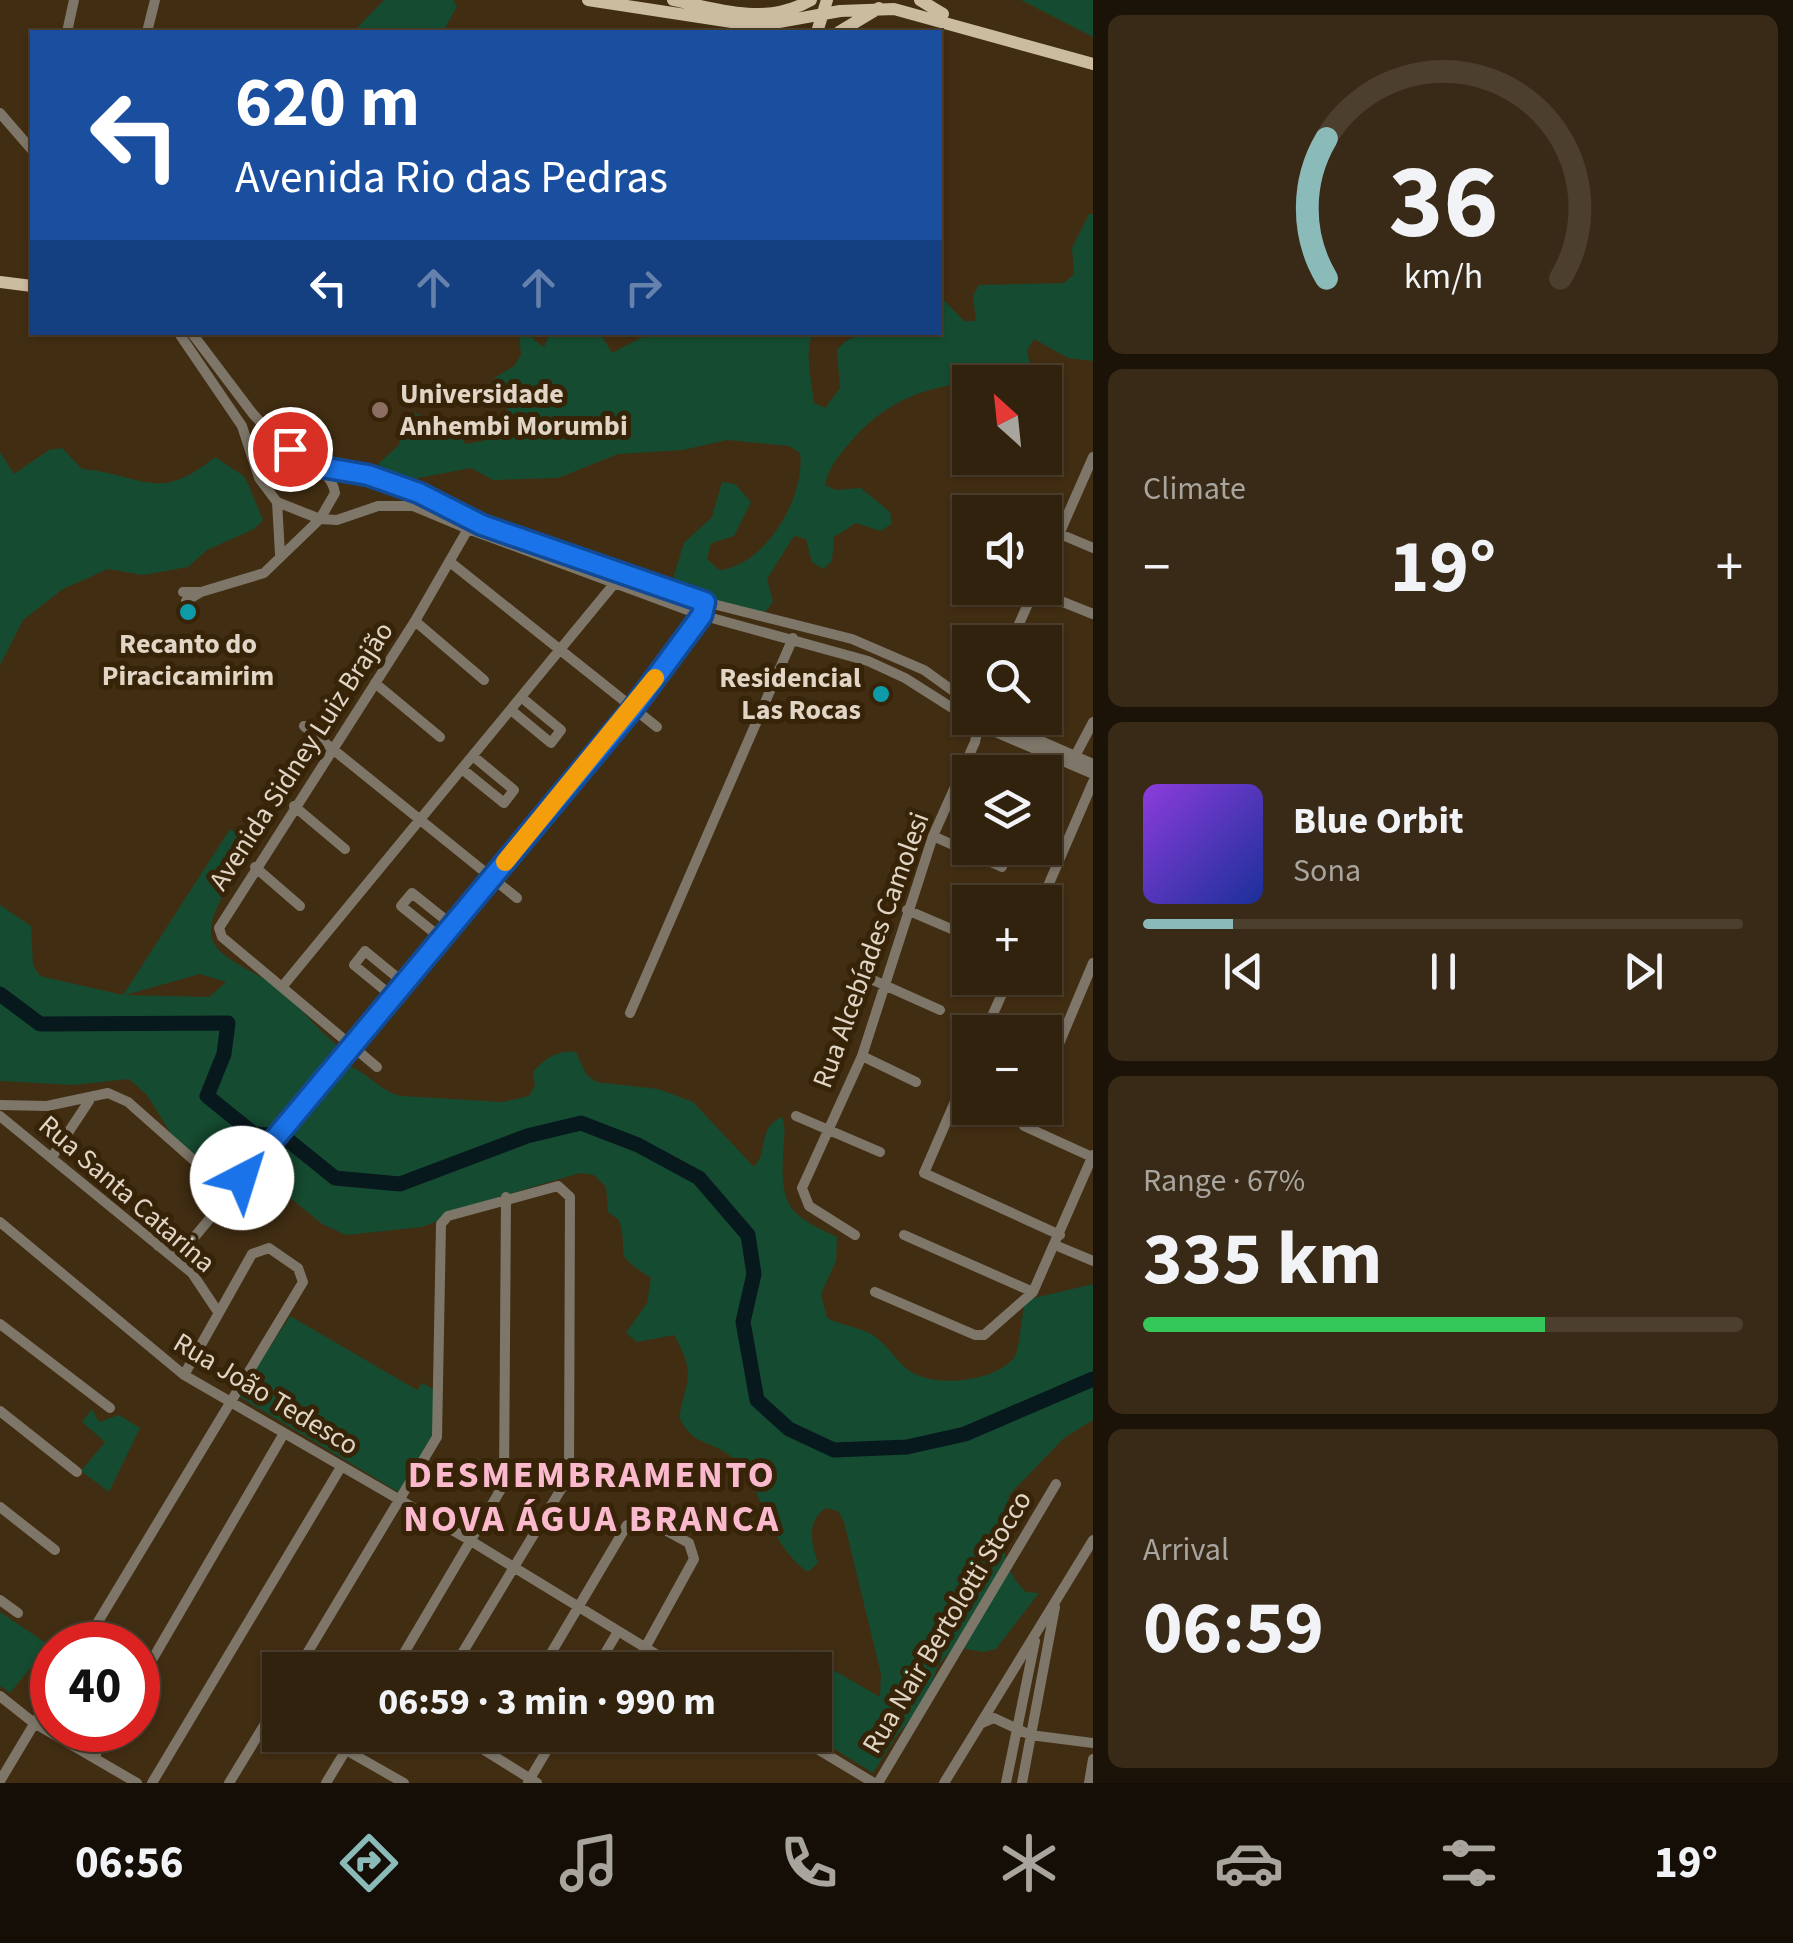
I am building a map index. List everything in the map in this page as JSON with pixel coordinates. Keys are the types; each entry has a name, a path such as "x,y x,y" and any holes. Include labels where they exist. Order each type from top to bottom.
{"main road":[{"path":"588,0 742,25 797,20 883,4 1093,64"},
{"path":"673,0 754,16 790,10 811,0"},
{"path":"815,30 827,0"},
{"path":"920,0 972,28"},
{"path":"842,30 883,4"},
{"path":"797,20 811,30"},
{"path":"0,278 30,278"},
{"path":"0,278 30,286"}],"street":[{"path":"67,30 74,0"},
{"path":"147,30 154,0"},
{"path":"0,113 30,148"},
{"path":"180,335 242,426 259,478 277,502 320,519 337,520 378,506 412,506 702,615 793,638 905,678 952,703"},
{"path":"185,596 264,574 320,519 334,500 335,487 315,466 282,445 253,414 193,335"},
{"path":"259,478 265,460 277,456 368,475 419,493 482,525 705,602 815,627 875,648 938,678 952,689"},
{"path":"1062,530 1089,478 1093,457"},
{"path":"277,502 280,556"},
{"name":"Avenida Sidney Luiz Brajão","path":"377,1067 222,937 219,928 415,621 468,529"},
{"path":"1062,535 1093,548"},
{"path":"450,562 657,727"},
{"path":"282,987 614,584"},
{"path":"1062,601 1093,614"},
{"path":"158,1246 168,1249 192,1240 634,707 702,615 705,602"},
{"path":"415,621 484,680"},
{"path":"630,1013 793,638"},
{"path":"374,682 440,736"},
{"path":"511,710 551,742 561,730 521,698"},
{"path":"1078,757 1093,722"},
{"path":"304,726 517,898"},
{"path":"1012,735 1050,755"},
{"path":"1022,735 1093,764"},
{"path":"462,768 504,803 514,790 473,756"},
{"path":"1062,757 1078,757"},
{"path":"1062,760 1093,774"},
{"path":"1048,885 1093,782"},
{"name":"Rua Alcebíades Camolesi","path":"852,1234 803,1198 804,1180 862,1056 932,836 952,792"},
{"path":"294,806 345,849"},
{"path":"932,836 1002,867"},
{"path":"255,868 300,906"},
{"path":"442,938 401,906 412,893 452,925"},
{"path":"907,910 952,929"},
{"path":"392,997 354,965 366,951 404,984"},
{"path":"1062,1037 1093,963"},
{"path":"856,972 940,1010"},
{"path":"862,1056 916,1082"},
{"path":"0,1105 47,1106 90,1100 108,1093 128,1102 215,1179 232,1182 242,1178"},
{"path":"52,1157 90,1100"},
{"path":"952,1108 924,1173 1093,1261"},
{"name":"Rua Santa Catarina","path":"0,1116 192,1273 218,1312"},
{"path":"796,1116 880,1152"},
{"path":"875,1292 975,1335 984,1335 1033,1292 1092,1156 1024,1125"},
{"path":"215,1179 220,1206"},
{"path":"308,1652 437,1438 441,1224 448,1216 549,1186 565,1190 570,1197 569,1476 463,1652"},
{"path":"405,1652 504,1484 506,1197"},
{"name":"Rua João Tedesco","path":"0,1222 184,1375 472,1541 652,1652"},
{"path":"904,1235 1033,1292"},
{"path":"192,1240 192,1273"},
{"path":"98,1622 303,1282 298,1268 269,1248 252,1254 184,1375"},
{"path":"0,1324 110,1408"},
{"path":"0,1411 77,1472"},
{"path":"160,1646 284,1435"},
{"path":"152,1783 341,1466"},
{"name":"Rua Nair Bertolotti Stocco","path":"876,1783 1056,1484"},
{"path":"0,1507 55,1550"},
{"path":"551,1652 627,1525 638,1520 646,1520 694,1550 693,1567 645,1648"},
{"path":"944,1783 1093,1540"},
{"path":"1022,1783 1057,1596"},
{"path":"0,1600 18,1614"},
{"path":"1006,1783 1038,1630"},
{"path":"605,1652 617,1632"},
{"path":"0,1696 30,1720"},
{"path":"978,1725 994,1718 1030,1735 1093,1743"},
{"path":"229,1783 262,1729"},
{"path":"2,1780 30,1730"},
{"path":"87,1752 137,1783"},
{"path":"94,1756 96,1752"},
{"path":"326,1783 345,1752"},
{"path":"350,1752 404,1783"},
{"path":"486,1752 532,1782 547,1752"},
{"path":"823,1752 876,1783"},
{"path":"1089,1783 1093,1759"}],"green space":[{"path":"384,0 453,0 457,6 444,30 355,30"},
{"path":"1021,0 1093,0 1093,37"},
{"path":"1089,214 1093,214 1093,361 1068,358 1034,339 1027,350 1030,365 952,365 952,385 910,397 871,421 836,460 825,485 836,490 861,488 890,512 892,524 880,531 856,523 834,537 832,561 823,569 812,562 806,539 794,536 767,579 773,602 765,612 702,597 672,581 684,543 712,517 722,482 735,484 751,502 734,536 711,543 707,559 719,570 736,566 766,543 789,508 796,489 800,453 789,446 727,440 683,450 618,454 558,478 493,480 471,468 408,480 383,475 379,463 398,446 413,412 432,423 445,420 466,444 492,439 505,428 508,399 494,378 514,366 521,355 519,335 533,335 544,347 549,335 601,335 612,353 646,335 813,335 809,356 814,403 825,408 840,388 837,350 846,341 860,335 942,335 942,298 964,321 976,321 973,296 979,285 1064,283 1074,274 1072,248"},
{"path":"62,448 82,469 150,483 179,480 215,457 245,477 263,520 254,529 207,550 188,567 143,575 108,569 63,589 23,620 0,665 0,452 14,474 49,450"},
{"path":"230,829 252,844 219,904 211,932 213,942 220,951 283,993 339,1047 263,1140 272,1149 335,1071 346,1065 401,1096 503,1102 529,1096 535,1085 533,1072 547,1059 558,1053 576,1052 586,1074 596,1082 658,1089 693,1102 754,1167 769,1127 782,1117 787,1199 799,1216 837,1237 836,1261 821,1294 827,1318 871,1334 905,1367 921,1376 963,1380 1004,1367 1016,1355 1026,1300 1093,1284 1093,1420 1064,1438 1010,1494 1003,1519 1003,1546 1011,1572 1026,1592 1039,1593 996,1649 983,1652 955,1647 938,1665 926,1703 897,1735 873,1773 832,1747 832,1669 880,1697 881,1674 844,1522 838,1511 826,1508 815,1519 812,1540 818,1563 808,1572 785,1549 737,1462 685,1427 679,1417 687,1368 674,1335 637,1342 626,1333 647,1303 651,1278 625,1258 619,1220 608,1212 606,1187 594,1175 580,1173 492,1199 422,1227 346,1235 322,1224 282,1191 203,1165 175,1140 147,1095 129,1079 73,1085 0,1081 0,905 31,926 33,965 40,976 123,995","holes":["200,974 226,982 209,997 125,995"]},
{"path":"290,1316 417,1390 422,1383 435,1390 434,1436 400,1493 238,1396"},
{"path":"92,1409 99,1422 119,1415 140,1428 109,1492 81,1471 105,1442 82,1422"},
{"path":"0,1612 30,1632 30,1668 10,1693 0,1686"}],"waterway":[{"path":"0,994 40,1024 228,1023 224,1054 207,1096 254,1134 283,1136 335,1178 400,1184 527,1136 581,1123 638,1145 699,1178 748,1235 754,1274 743,1322 757,1400 789,1429 834,1450 907,1447 965,1434 1093,1379"}],"slow traffic":[{"path":"505,862 655,678"}],"place":[{"name":"Universidade Anhembi Morumbi","path":"380,410"},
{"name":"Recanto do Piracicamirim","path":"188,612"},
{"name":"Residencial Las Rocas","path":"881,694"}],"district":[{"name":"DESMEMBRAMENTO NOVA ÁGUA BRANCA","path":"592,1497"}],"route":[{"path":"242,1178 634,707 702,615 705,602 482,525 419,493 368,475 315,466 290,449"}]}
